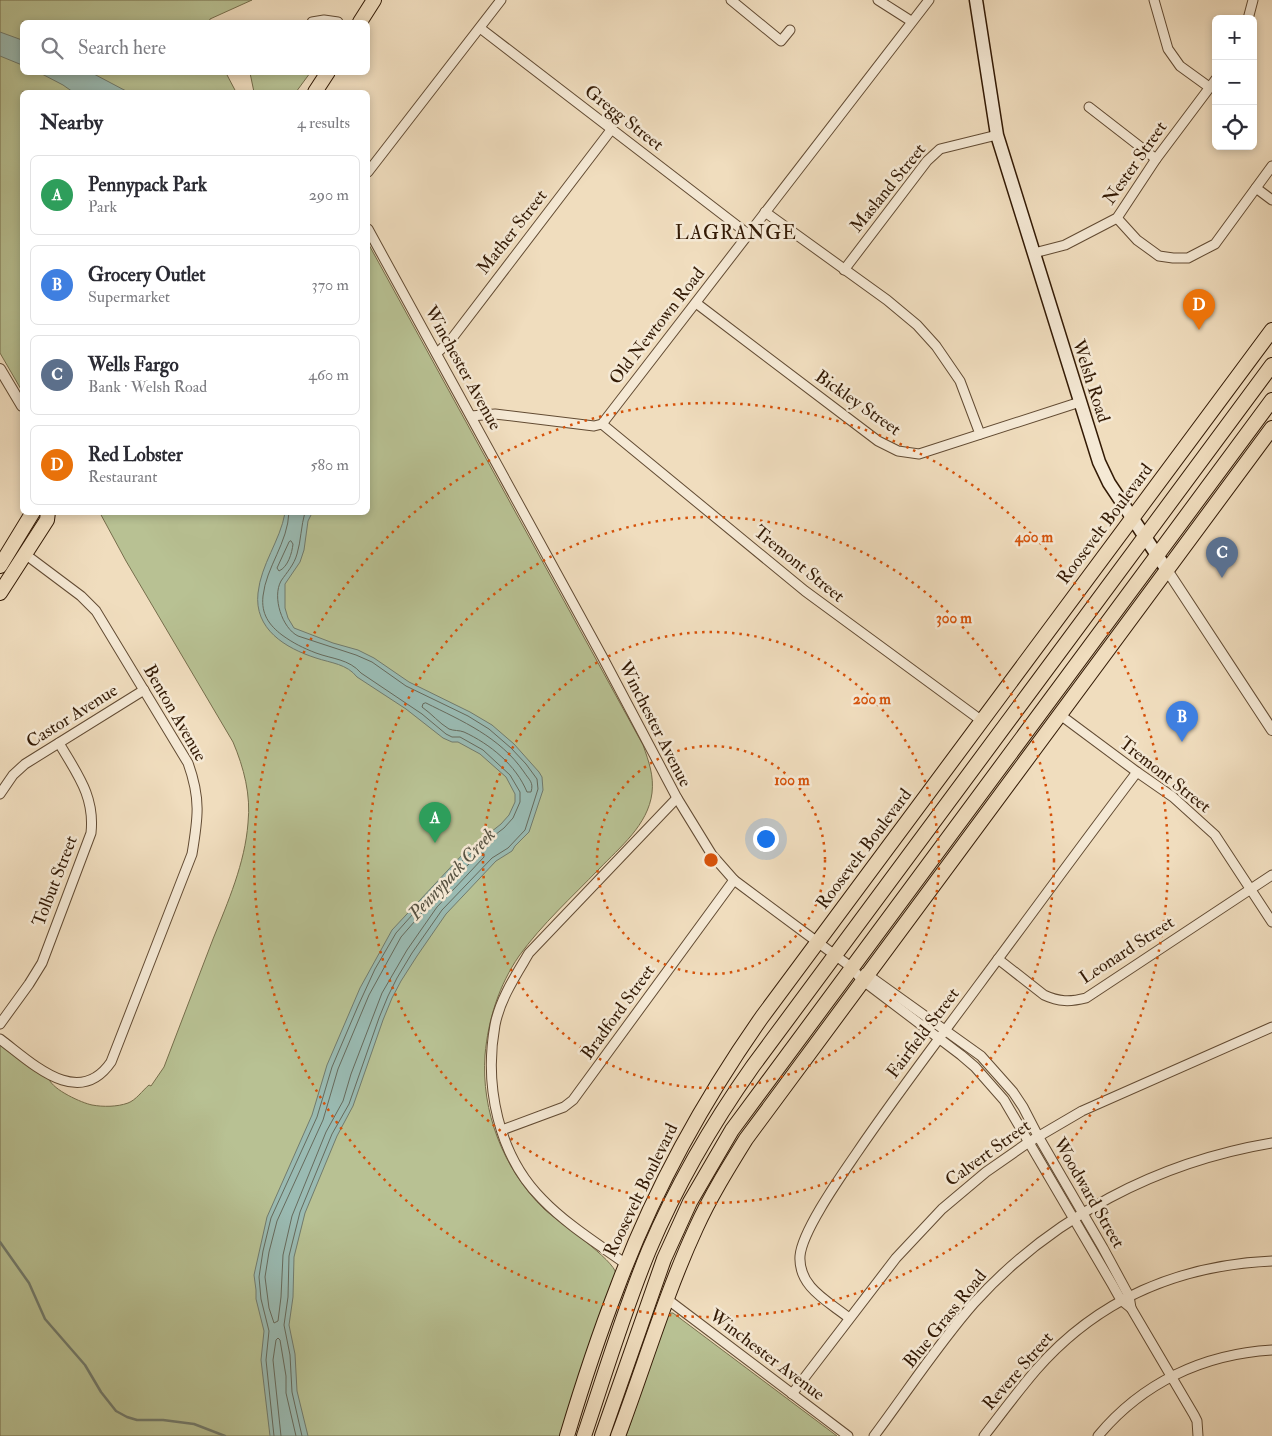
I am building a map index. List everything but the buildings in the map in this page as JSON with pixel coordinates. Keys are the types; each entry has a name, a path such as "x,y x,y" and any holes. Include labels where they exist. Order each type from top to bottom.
{"main road":[{"path":"361,20 374,0"},
{"name":"Welsh Road","path":"976,0 997,135 1103,472 1167,570"},
{"path":"316,90 326,75"},
{"name":"Roosevelt Boulevard","path":"568,1433 626,1264 661,1187 714,1090 749,1036 818,942 1272,330"},
{"path":"1252,356 1272,340"},
{"name":"Roosevelt Boulevard","path":"584,1436 648,1252 668,1207 695,1156 740,1083 1272,365"},
{"path":"602,1436 654,1285 672,1240 700,1183 732,1130 1271,403"},
{"path":"618,1436 688,1246 705,1209 754,1127 1272,428"},
{"path":"0,566 4,551 31,515"},
{"path":"0,593 47,520 48,515"},
{"path":"705,1209 732,1130"},
{"path":"615,1397 655,1334"},
{"path":"568,1433 610,1358"}],"street":[{"path":"370,169 501,0"},
{"path":"731,0 781,41 790,30"},
{"path":"878,0 911,21"},
{"name":"Old Newtown Road","path":"602,424 929,0"},
{"path":"1154,0 1168,50 1180,66 1209,87"},
{"path":"1249,15 1252,0"},
{"name":"Gregg Street","path":"480,28 748,234"},
{"name":"Nester Street","path":"1034,253 1065,245 1117,218 1156,159 1212,84"},
{"path":"1090,107 1156,159"},
{"name":"Mather Street","path":"437,353 450,341 611,130"},
{"name":"Masland Street","path":"844,270 927,161 940,149 997,135"},
{"path":"1117,218 1136,240 1159,256 1188,258 1215,244 1272,166"},
{"path":"1256,188 1272,200"},
{"path":"765,212 887,300 916,325 936,346 960,381 980,434"},
{"name":"Winchester Avenue","path":"370,233 677,798 529,953 503,1001 496,1024 493,1051 492,1078 495,1106 509,1150 519,1168 542,1199 560,1215 626,1264"},
{"name":"Bickley Street","path":"696,303 878,441 898,451 919,454 1080,402"},
{"path":"0,369 20,403"},
{"path":"471,416 494,414 594,426 602,424"},
{"name":"Tremont Street","path":"602,424 805,591 982,721"},
{"name":"Benton Avenue","path":"0,1039 43,1071 68,1082 85,1082 104,1072 111,1062 192,854 198,824 198,801 188,763 96,611 81,596 25,554"},
{"name":"Welsh Road","path":"1167,570 1272,730"},
{"name":"Castor Avenue","path":"0,794 13,775 25,764 144,690"},
{"name":"Tremont Street","path":"1059,714 1174,797 1215,835 1272,922"},
{"name":"Tolbut Street","path":"0,1024 42,963 91,833 91,807 83,783 59,744"},
{"name":"Fairfield Street","path":"849,1318 812,1290 804,1279 800,1268 801,1245 842,1174 882,1115 1137,772"},
{"name":"Woodward Street","path":"677,798 712,855 734,880 942,1034 981,1056 998,1074 1023,1107 1083,1213 1125,1298"},
{"name":"Leonard Street","path":"998,959 1044,995 1062,1002 1086,998 1272,875"},
{"name":"Bradford Street","path":"502,1130 564,1107 572,1100 734,880"},
{"name":"Calvert Street","path":"792,1394 896,1258 928,1223 968,1186 1038,1136 1082,1111 1272,1027"},
{"name":"Woodward Street","path":"942,1034 992,1084 1004,1100 1074,1218 1172,1375 1194,1416 1198,1432"},
{"name":"Blue Grass Road","path":"874,1436 963,1316 1027,1253 1074,1218 1130,1187 1190,1162 1221,1153 1272,1143"},
{"name":"Revere Street","path":"984,1436 1037,1368 1083,1326 1125,1298 1172,1278 1203,1269 1246,1262 1272,1261"},
{"name":"Winchester Avenue","path":"667,1299 848,1436"},
{"path":"1098,1436 1131,1402 1172,1375 1222,1357 1272,1350"}],"green space":[{"path":"0,0 252,0 210,20 20,20 20,75 227,75 235,90 20,90 20,388 0,353"},
{"path":"251,75 309,75 297,90 254,90"},
{"path":"370,247 643,745 651,769 652,793 649,805 632,835 547,922 512,967 500,991 492,1016 485,1055 487,1097 491,1118 506,1157 517,1176 544,1209 596,1250 613,1268 616,1274 561,1436 0,1436 0,1044 49,1079 62,1092 87,1104 115,1106 128,1103 134,1100 149,1085 151,1086 164,1067 230,897 240,868 246,838 249,813 246,782 233,742 126,561 101,515 370,515"},
{"path":"671,1313 837,1436 626,1436 667,1316"}],"water":[{"path":"0,32 20,39 20,64 0,56"},
{"path":"44,75 96,75 124,90 70,90"},
{"name":"Pennypack Creek","path":"285,515 311,515 308,521 304,550 300,562 285,584 285,608 294,628 333,643 358,650 374,658 409,682 492,725 514,744 539,772 542,777 543,790 529,832 512,851 496,861 446,914 401,981 383,1020 353,1106 337,1136 305,1213 294,1257 293,1297 289,1325 295,1354 297,1391 308,1436 270,1436 261,1360 264,1331 256,1299 254,1275 267,1217 312,1115 327,1065 360,988 392,930 462,855 501,824 509,815 515,802 515,794 506,777 480,754 458,742 452,742 443,738 406,709 348,669 293,649 283,643 266,627 258,606 258,593 263,572"}],"waterway":[{"path":"0,1242 29,1283 45,1319 85,1365 101,1392 116,1411 137,1420 163,1420 194,1424 225,1436"}],"place":[{"name":"Red Lobster","path":"1199,330"},
{"name":"Wells Fargo","path":"1222,578"},
{"name":"Grocery Outlet","path":"1182,742"},
{"name":"Pennypack Park","path":"435,843"}],"district":[{"name":"LAGRANGE","path":"736,233"}]}
